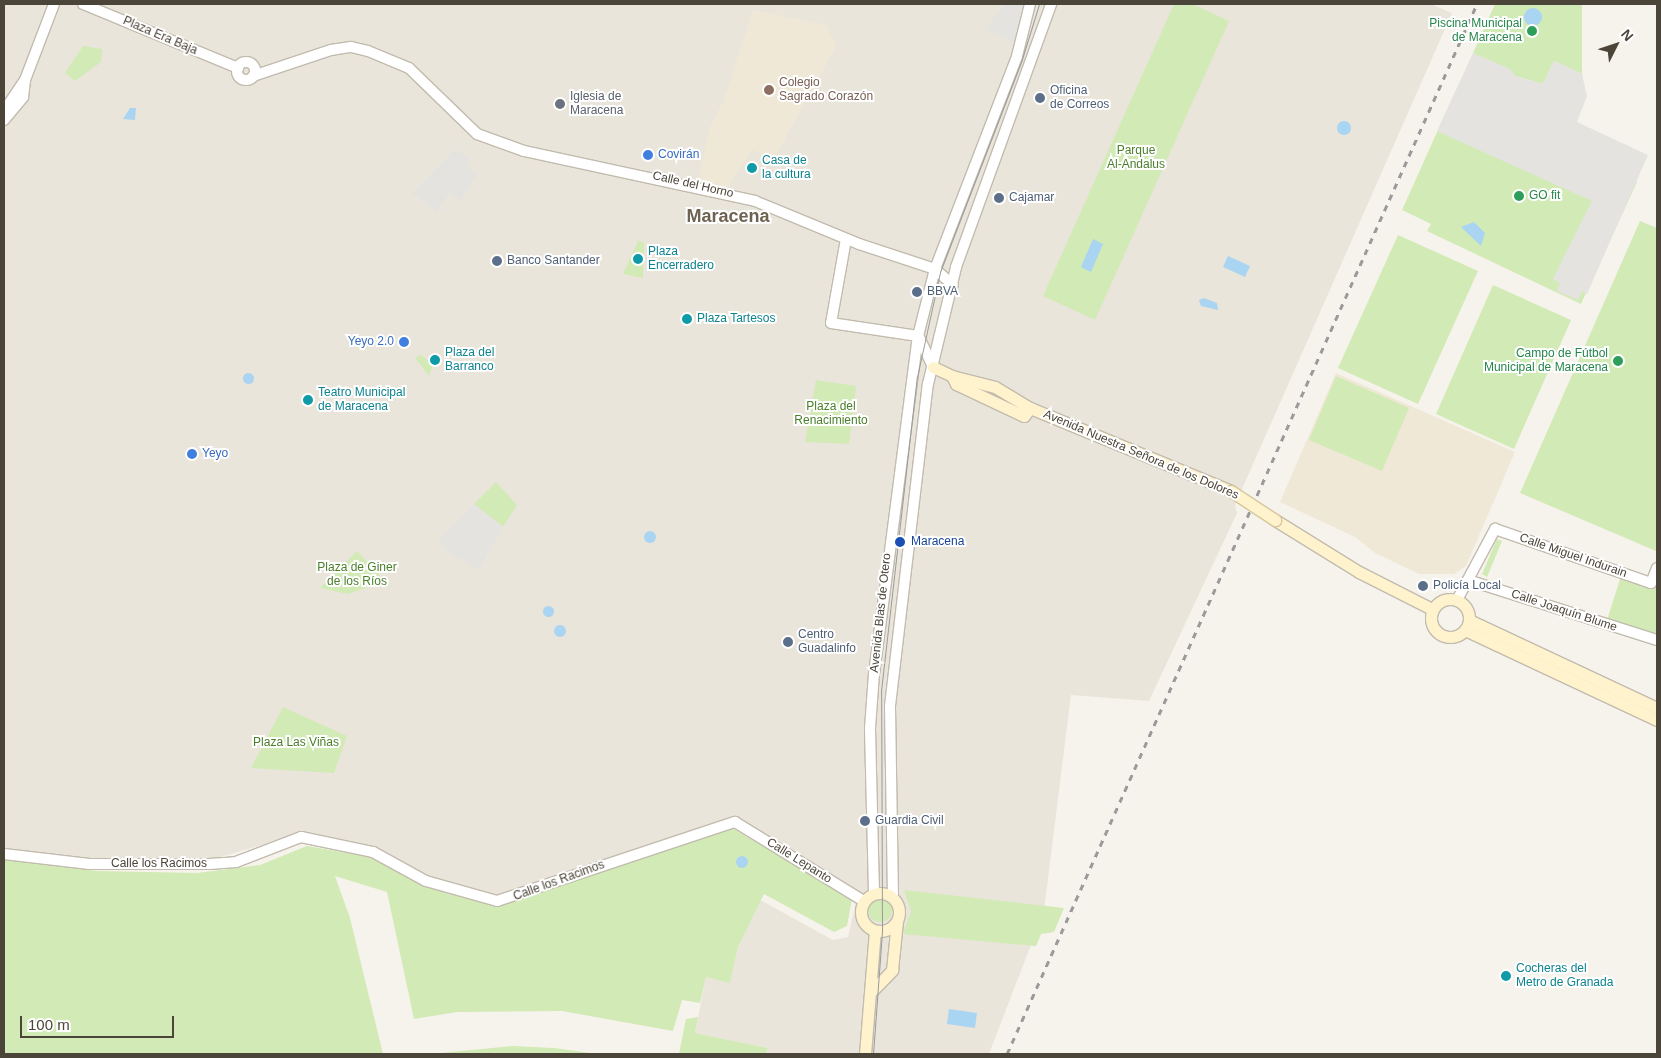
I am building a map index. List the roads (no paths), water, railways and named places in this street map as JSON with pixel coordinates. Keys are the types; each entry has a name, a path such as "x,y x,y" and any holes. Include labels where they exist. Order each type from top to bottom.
{"main road":[{"name":"Avenida Nuestra Señora de los Dolores","path":"933,367 952,376 960,374 1024,416 1030,408 1231,491 1359,572 1432,609"},
{"path":"1446,598 1457,600 1467,608 1467,625 1454,637 1438,633 1432,624 1432,609 1446,598"},
{"path":"1467,625 1657,708"},
{"path":"1467,625 1657,720"},
{"path":"873,990 892,970 900,910 893,898 874,893 864,901 862,920 875,931 887,931 897,922"},
{"path":"865,1054 873,990 875,931"}],"street":[{"path":"4,111 25,80 54,4"},
{"name":"Plaza Era Baja","path":"83,4 238,68 249,63 253,76"},
{"name":"Avenida Blas de Otero","path":"874,893 870,728 874,674 918,336 935,269 1018,56 1030,4"},
{"name":"Avenida Blas de Otero","path":"893,898 890,706 933,367 952,285 1051,4"},
{"name":"Calle del Horno","path":"253,76 331,50 351,47 368,51 408,68 477,134 530,152 755,200 846,239 935,269"},
{"path":"4,120 23,96 25,80"},
{"path":"846,239 831,323 918,336 933,367"},
{"path":"935,269 952,285"},
{"path":"915,363 933,367"},
{"name":"Calle Miguel Indurain","path":"1471,581 1495,529 1651,583 1657,568"},
{"path":"1457,600 1471,581"},
{"name":"Calle Joaquín Blume","path":"1471,581 1657,640"},
{"name":"Calle los Racimos","path":"4,854 89,864 201,865 236,862 301,837 373,852 426,881 497,901 735,822"},
{"name":"Calle Lepanto","path":"735,822 864,901"}],"water":[{"path":"1533,8 1539,11 1542,17 1539,23 1533,26 1527,23 1524,17 1527,11"},
{"path":"130,108 136,108 135,120 123,119"},
{"path":"1341,121 1347,121 1351,128 1347,135 1341,135 1337,131 1337,125"},
{"path":"1474,222 1485,233 1481,246 1461,227"},
{"path":"1093,239 1103,244 1091,272 1081,267"},
{"path":"1228,256 1250,266 1245,277 1223,267"},
{"path":"1204,298 1217,303 1218,310 1201,306 1199,300"},
{"path":"248,372 254,378 248,384 242,378"},
{"path":"650,531 656,537 650,543 644,537"},
{"path":"548,605 554,611 548,617 542,611"},
{"path":"560,625 566,631 560,637 554,631"},
{"path":"740,856 744,856 748,862 744,868 740,868 736,864 736,860"},
{"path":"949,1009 977,1013 975,1028 947,1024"}],"tram line":[{"path":"873,1054 882,932 881,691 917,377 940,272 1022,59 1039,4"}],"railway":[{"path":"1007,1054 1477,4"}],"place":[{"name":"Piscina Municipal de Maracena","path":"1532,31"},
{"name":"Colegio Sagrado Corazón","path":"769,90"},
{"name":"Oficina de Correos","path":"1040,98"},
{"name":"Iglesia de Maracena","path":"560,104"},
{"name":"Covirán","path":"648,155"},
{"name":"Casa de la cultura","path":"752,168"},
{"name":"GO fit","path":"1519,196"},
{"name":"Cajamar","path":"999,198"},
{"name":"Plaza Encerradero","path":"638,259"},
{"name":"Banco Santander","path":"497,261"},
{"name":"BBVA","path":"917,292"},
{"name":"Plaza Tartesos","path":"687,319"},
{"name":"Yeyo 2.0","path":"404,342"},
{"name":"Plaza del Barranco","path":"435,360"},
{"name":"Campo de Fútbol Municipal de Maracena","path":"1618,361"},
{"name":"Teatro Municipal de Maracena","path":"308,400"},
{"name":"Yeyo","path":"192,454"},
{"name":"Maracena","path":"900,542"},
{"name":"Policía Local","path":"1423,586"},
{"name":"Centro Guadalinfo","path":"788,642"},
{"name":"Guardia Civil","path":"865,821"},
{"name":"Cocheras del Metro de Granada","path":"1506,976"}],"district":[{"name":"Maracena","path":"728,216"}],"park label":[{"name":"Parque Al-Andalus","path":"1136,158"},
{"name":"Plaza del Renacimiento","path":"831,414"},
{"name":"Plaza de Giner de los Ríos","path":"357,575"},
{"name":"Plaza Las Viñas","path":"296,743"}]}
